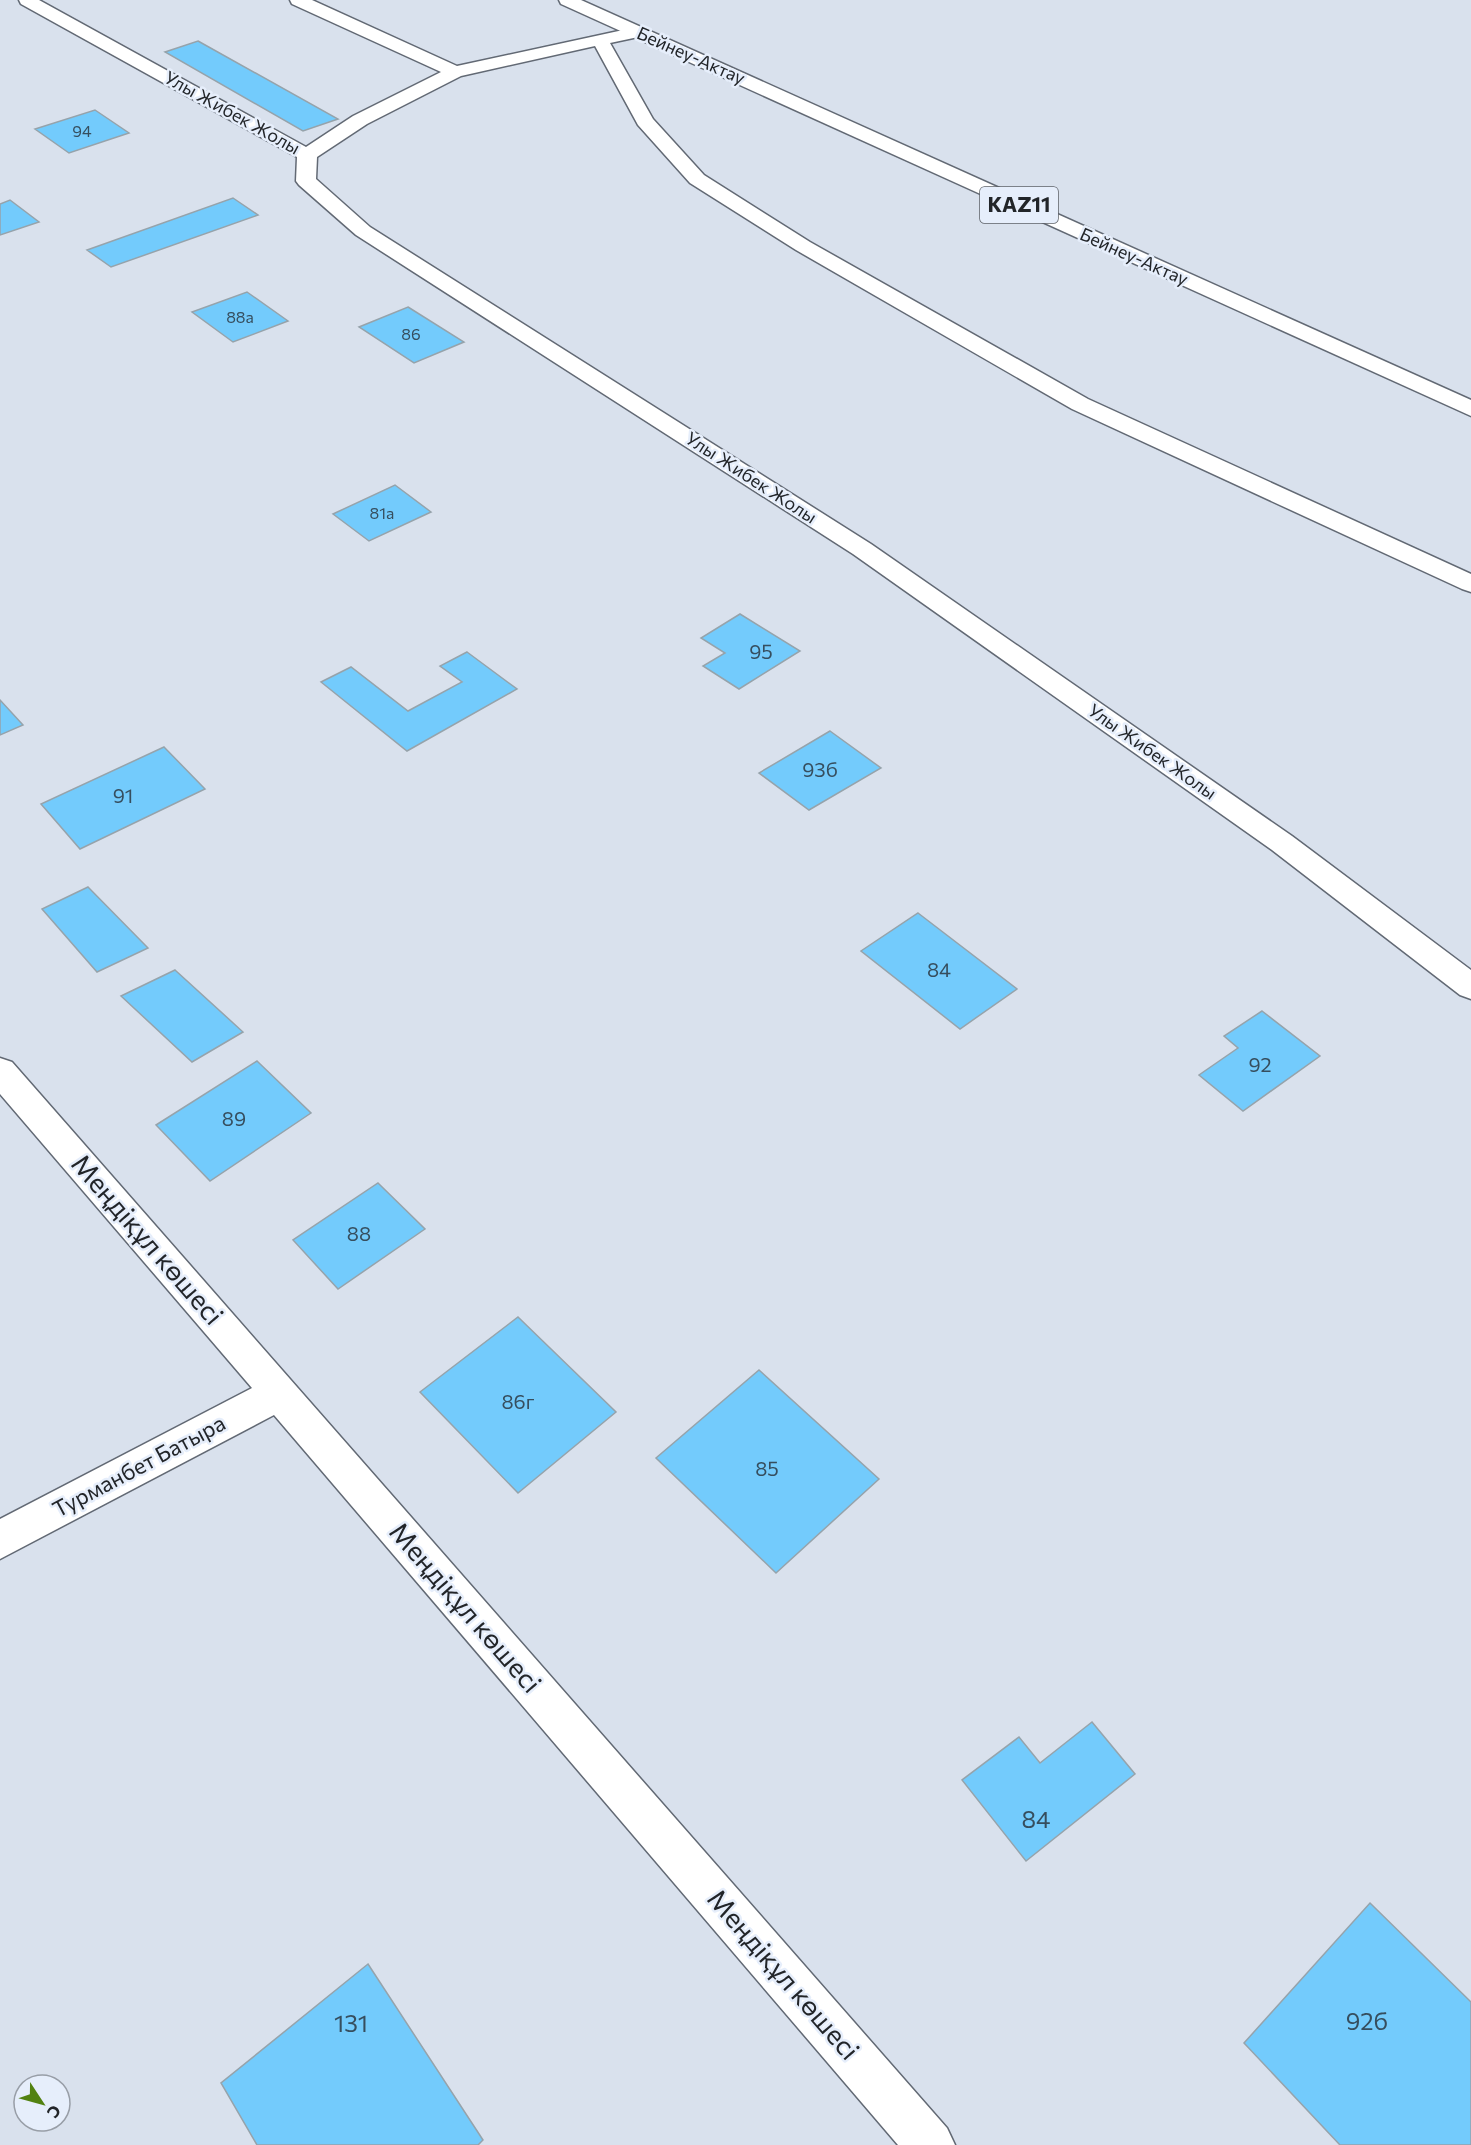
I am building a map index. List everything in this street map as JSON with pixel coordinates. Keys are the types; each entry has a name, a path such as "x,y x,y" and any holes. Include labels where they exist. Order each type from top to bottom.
{"main road":[{"name":"Улы Жибек Жолы","path":"27,0 307,155 306,181 363,231 862,549 1282,843 1471,987"},
{"path":"298,0 455,72"},
{"name":"Бейнеу-Актау","path":"567,0 1471,409"},
{"path":"307,155 360,120 455,72 637,32"},
{"path":"600,40 645,121 696,179 803,246 1080,404 1471,584"},
{"name":"Меңдіқұл көшесі","path":"0,1071 930,2145"},
{"name":"Турманбет Батыра","path":"0,1540 279,1393"}],"building":[{"path":"198,41 338,119 303,131 165,52"},
{"path":"95,110 129,133 69,153 35,129"},
{"path":"233,198 258,215 111,267 87,250"},
{"path":"10,200 39,222 0,235 0,204"},
{"path":"247,292 288,321 233,342 192,312"},
{"path":"408,307 464,342 414,363 359,327"},
{"path":"395,485 431,512 369,541 333,514"},
{"path":"740,614 800,651 739,689 703,666 725,653 701,638"},
{"path":"467,652 517,689 407,751 321,682 351,667 408,711 462,682 440,666"},
{"path":"0,700 23,725 0,735"},
{"path":"830,731 881,768 809,810 759,773"},
{"path":"164,747 205,789 80,849 41,804"},
{"path":"88,887 148,948 97,972 42,909"},
{"path":"918,913 1017,989 960,1029 861,951"},
{"path":"175,970 243,1032 192,1062 121,996"},
{"path":"1262,1011 1320,1056 1243,1111 1199,1075 1238,1048 1224,1036"},
{"path":"257,1061 311,1113 210,1181 156,1125"},
{"path":"378,1183 425,1229 338,1289 293,1240"},
{"path":"518,1317 616,1412 518,1493 420,1392"},
{"path":"759,1370 879,1479 776,1573 656,1458"},
{"path":"1092,1722 1135,1774 1026,1861 962,1780 1019,1737 1040,1763"},
{"path":"1370,1903 1471,2002 1471,2145 1340,2145 1244,2043"},
{"path":"368,1964 483,2140 478,2145 257,2145 221,2083"}]}
